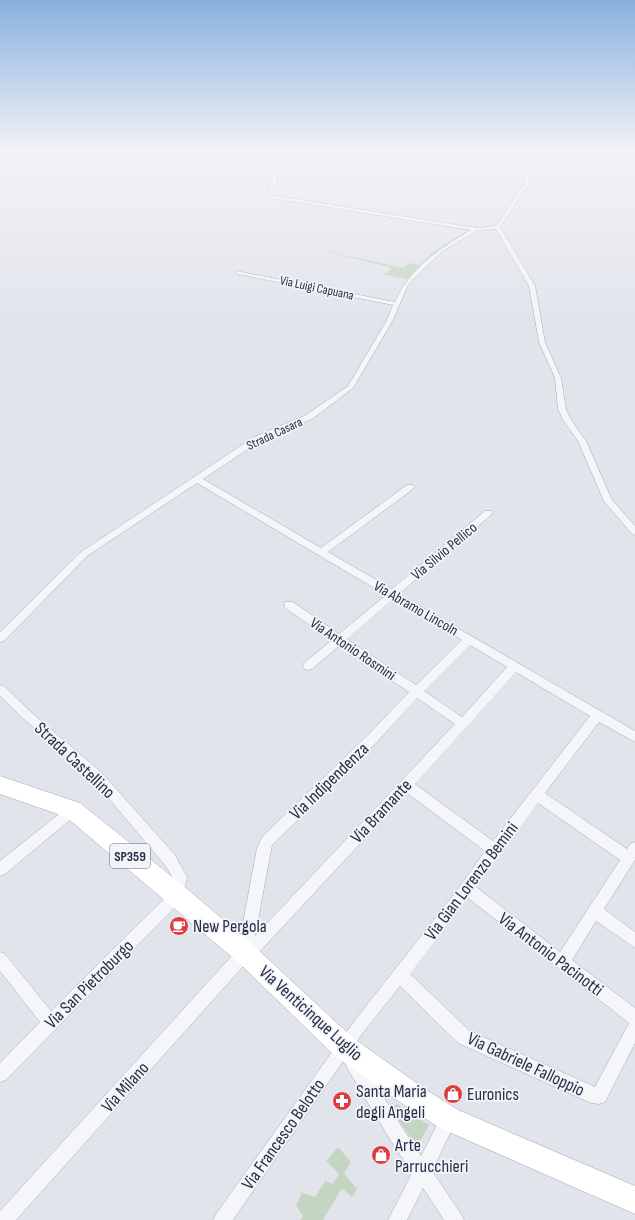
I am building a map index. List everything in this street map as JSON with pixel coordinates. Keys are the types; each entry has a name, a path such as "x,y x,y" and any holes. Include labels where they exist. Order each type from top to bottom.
{"main road":[{"name":"SP359","path":"0,785 73,810 177,895 246,954"},
{"name":"Via Venticinque Luglio","path":"246,954 344,1047 449,1119 635,1200"}],"street":[{"path":"341,208 476,229"},
{"path":"511,208 498,228 532,286 542,342 558,378 562,409 567,420 582,442 608,501 635,532"},
{"name":"Strada Casara","path":"0,638 84,554 257,439 309,417 345,392 358,376 390,320 404,287 410,279 441,250 476,229 498,228"},
{"name":"Via Luigi Capuana","path":"238,272 396,304"},
{"name":"Via Abramo Lincoln","path":"197,479 635,737"},
{"path":"322,552 410,487"},
{"name":"Via Silvio Pellico","path":"308,666 488,513"},
{"name":"Via Antonio Rosmini","path":"289,605 462,723"},
{"name":"Via Indipendenza","path":"246,954 265,844 372,739 416,692 470,640"},
{"name":"Via Bramante","path":"246,954 406,785 514,666"},
{"name":"Strada Castellino","path":"0,689 29,718 98,777 170,860 180,877 177,895"},
{"name":"Via Gian Lorenzo Bemini","path":"344,1047 467,889 494,850 598,715"},
{"path":"406,785 494,850"},
{"path":"537,794 632,853 562,962"},
{"path":"0,870 73,810"},
{"name":"Via Antonio Pacinotti","path":"467,889 635,1018"},
{"name":"Via San Pietroburgo","path":"0,1074 177,895"},
{"path":"594,911 635,941"},
{"name":"Via Milano","path":"4,1220 246,954"},
{"path":"0,959 51,1022"},
{"name":"Via Gabriele Falloppio","path":"400,975 464,1037 591,1095 599,1096 635,1028"},
{"path":"344,1047 397,1135 455,1220"},
{"name":"Via Francesco Belotto","path":"222,1220 344,1047"},
{"path":"397,1220 449,1119"}],"green space":[{"path":"393,216 472,229 472,231 439,250 421,267 416,269 418,270 407,279 381,274 387,273 391,269 389,267 308,247 403,268 410,263 419,265 434,251 468,230 387,217"},
{"path":"397,1104 429,1125 417,1147 393,1112 392,1107"},
{"path":"338,1147 351,1162 344,1173 357,1189 352,1197 342,1188 323,1220 300,1220 303,1216 296,1205 302,1193 315,1197 325,1181 333,1184 339,1174 326,1161"}],"place":[{"name":"New Pergola","path":"179,926"},
{"name":"Euronics","path":"453,1094"},
{"name":"Santa Maria degli Angeli","path":"342,1101"},
{"name":"Arte Parrucchieri","path":"381,1155"}]}
